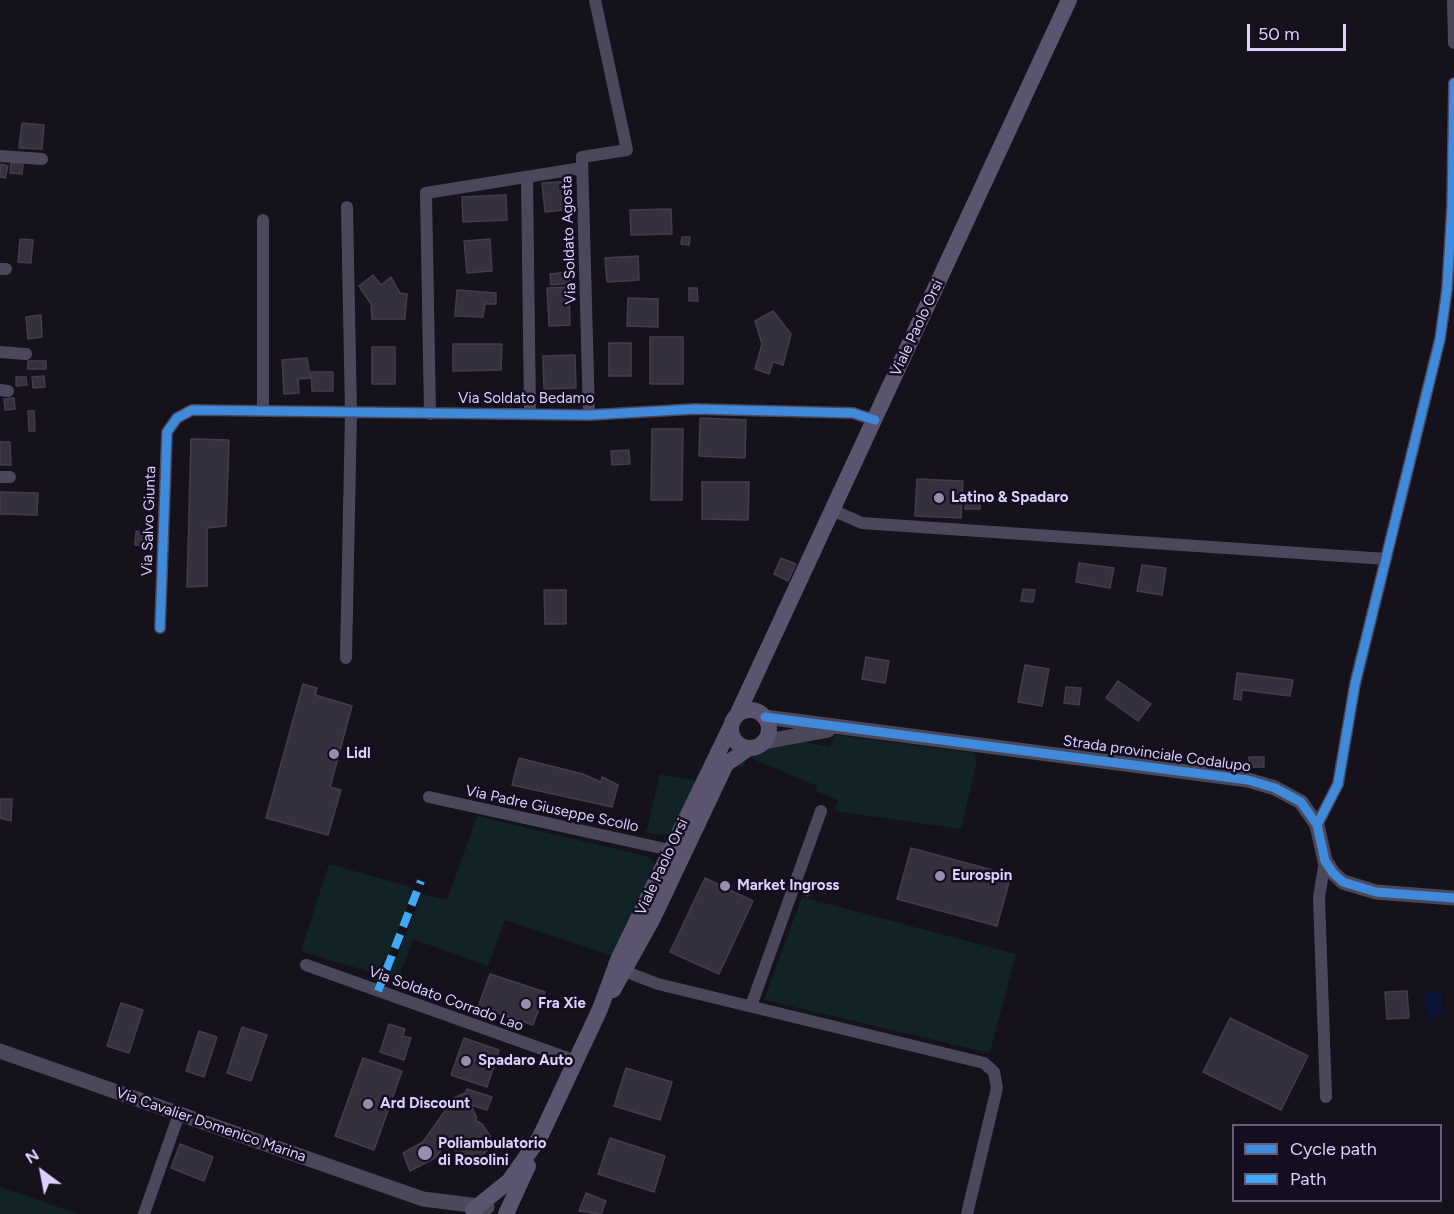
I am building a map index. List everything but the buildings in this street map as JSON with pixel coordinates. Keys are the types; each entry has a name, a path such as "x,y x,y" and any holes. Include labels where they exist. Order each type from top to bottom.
{"main road":[{"name":"Viale Paolo Orsi","path":"536,1146 620,969 670,850 734,721 1069,0"},
{"path":"763,715 750,710 734,721 736,742 756,745 769,730 763,715 758,690 764,655"},
{"name":"Viale Paolo Orsi","path":"620,969 653,918 730,760 756,745"},
{"path":"478,1209 520,1168 536,1146"},
{"path":"506,1214 517,1194 536,1146"}],"street":[{"name":"Via Soldato Agosta","path":"589,415 582,156 627,150 594,0"},
{"path":"1453,0 1454,43"},
{"path":"1317,825 1338,784 1355,684 1442,329 1452,207 1454,83"},
{"path":"0,156 42,159"},
{"path":"430,414 426,193 582,168"},
{"path":"527,177 530,414"},
{"path":"346,658 351,413 347,207"},
{"path":"263,220 263,411"},
{"path":"0,352 26,354"},
{"name":"Via Soldato Bedamo","path":"177,418 192,410 589,415 706,410 853,413 875,420"},
{"name":"Via Salvo Giunta","path":"160,628 167,432 177,418"},
{"path":"832,510 862,524 1386,559"},
{"name":"Strada provinciale Codalupo","path":"763,715 837,728 1248,780 1290,794 1301,802 1317,825 1325,861"},
{"path":"756,745 837,728"},
{"path":"653,918 657,896 673,864 674,857 670,850 679,844 700,804 718,781"},
{"name":"Via Padre Giuseppe Scollo","path":"429,797 670,850"},
{"path":"751,1006 821,811"},
{"path":"1325,861 1338,878 1360,888 1376,892 1454,898"},
{"path":"1325,861 1319,897 1326,1097"},
{"name":"Via Soldato Corrado Lao","path":"306,965 576,1061"},
{"path":"620,969 658,984 984,1063 994,1072 997,1089 967,1214"},
{"name":"Via Cavalier Domenico Marina","path":"0,1051 423,1199"},
{"path":"144,1214 179,1114"},
{"path":"423,1199 478,1209"},
{"path":"423,1199 446,1214"}],"shaded area":[{"path":"834,735 975,753 976,765 961,829 834,811 838,800 816,791 817,786 748,757 742,768 733,764 764,749 807,742 830,747"},
{"path":"660,774 696,781 671,833 663,835 646,833"},
{"path":"477,816 649,857 653,861 656,870 615,957 505,920 488,966 413,939 396,985 389,975 422,894 447,900"},
{"path":"329,864 411,887 413,891 392,948 378,968 370,972 301,951"},
{"path":"802,897 1016,954 990,1053 764,1000"},
{"path":"0,1187 79,1214 0,1214"}],"water":[{"path":"1441,991 1443,1017 1428,1018 1424,993"}],"marked path":[{"path":"378,991 421,881"}],"cycle path":[{"path":"1317,825 1338,784 1355,684 1440,339 1447,289 1452,207 1454,83"},
{"path":"160,628 167,432 177,418 192,410 589,415 695,409 853,413 875,420"},
{"path":"765,717 1248,780 1275,788 1301,802 1317,825 1325,861 1343,882 1376,892 1454,898"}],"place":[{"name":"Latino & Spadaro","path":"939,498"},
{"name":"Lidl","path":"334,754"},
{"name":"Eurospin","path":"940,876"},
{"name":"Market Ingross","path":"725,886"},
{"name":"Fra Xie","path":"526,1004"},
{"name":"Spadaro Auto","path":"466,1061"},
{"name":"Ard Discount","path":"368,1104"},
{"name":"Poliambulatorio di Rosolini","path":"425,1153"}]}
